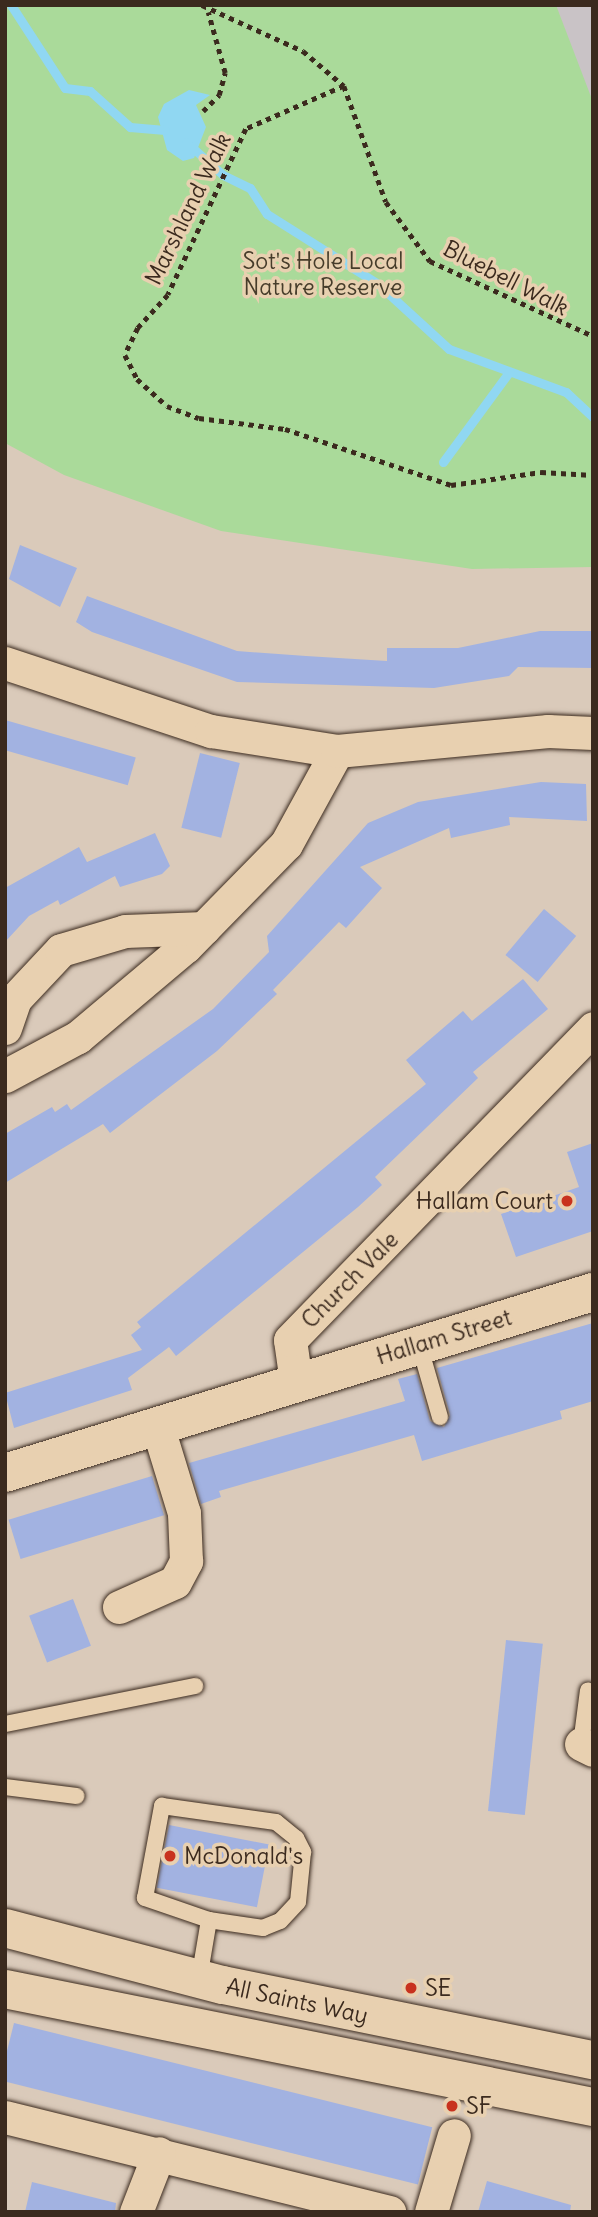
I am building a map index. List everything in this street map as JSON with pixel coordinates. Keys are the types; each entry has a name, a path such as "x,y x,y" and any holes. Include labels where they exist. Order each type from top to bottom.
{"main road":[{"name":"Hallam Street","path":"296,1382 593,1293"},
{"path":"5,1473 296,1382"},
{"name":"All Saints Way","path":"5,1928 200,1979 593,2060"},
{"name":"All Saints Way","path":"5,1989 593,2107"}],"street":[{"path":"5,663 211,732 337,751 535,732 593,733"},
{"path":"5,1076 78,1038 204,928 286,844 337,751"},
{"path":"5,1028 15,999 61,950 125,931 204,928"},
{"name":"Church Vale","path":"296,1382 290,1340 593,1028"},
{"path":"119,1607 175,1582 186,1561 184,1513 159,1427"},
{"path":"5,2117 389,2212"},
{"path":"431,2212 454,2135"},
{"path":"136,2212 159,2153"}],"lane":[{"path":"419,1344 440,1418"},
{"path":"5,1724 195,1686"},
{"path":"587,1747 588,1690"},
{"path":"5,1787 76,1796"},
{"path":"162,1806 276,1822 300,1845 302,1885 280,1921 263,1928 209,1920 145,1898 162,1806"},
{"path":"200,1979 209,1920"}],"path":[{"path":"202,5 208,11 303,51 344,86"},
{"path":"203,111 219,95 225,73 208,11"},
{"name":"Marshland Walk","path":"344,86 246,129 226,166 222,181 168,295 138,328 125,355 137,379 167,405 199,418 285,429 451,485 541,472 593,475"},
{"name":"Bluebell Walk","path":"344,86 386,202 430,261 593,337"}],"shaded area":[{"path":"556,5 593,5 593,102 588,93"}],"green space":[{"name":"Sot's Hole Local Nature Reserve","path":"5,5 556,5 593,102 593,567 472,569 221,531 64,475 5,443"}],"water":[{"path":"189,90 210,95 196,105 206,127 194,158 183,161 167,150 158,117 164,104"}],"building":[{"path":"20,545 77,568 60,607 9,579"},
{"path":"87,596 237,651 306,656 387,661 387,648 458,648 540,631 593,631 593,668 518,667 509,676 434,688 237,682 92,632 76,622"},
{"path":"5,720 136,757 128,785 5,750"},
{"path":"200,753 240,763 221,838 181,828"},
{"path":"541,782 586,784 587,821 509,817 510,825 451,838 449,828 360,867 382,888 346,928 339,922 273,990 277,994 217,1051 110,1133 103,1124 5,1183 5,1134 52,1107 55,1112 67,1104 71,1110 213,1009 269,952 267,936 368,823 418,802"},
{"path":"155,833 170,866 162,874 120,887 115,876 60,905 58,900 29,916 5,942 5,888 79,847 87,862"},
{"path":"544,909 576,936 538,982 505,955"},
{"path":"523,979 548,1009 473,1072 478,1078 375,1177 382,1185 358,1207 176,1356 169,1347 128,1378 132,1390 14,1428 5,1393 142,1350 131,1335 141,1327 137,1322 426,1084 406,1060 463,1011 472,1021"},
{"name":"Hallam Court","path":"593,1143 593,1231 516,1257 501,1214 579,1187 567,1152"},
{"path":"593,1323 593,1401 560,1411 562,1419 422,1461 414,1435 219,1491 221,1497 201,1504 189,1463 405,1401 398,1379 417,1374 430,1421 444,1427 450,1415 437,1368"},
{"path":"152,1476 164,1515 21,1559 9,1520"},
{"path":"73,1599 91,1646 47,1663 29,1616"},
{"path":"506,1640 543,1644 525,1815 488,1811"},
{"path":"169,1825 269,1844 257,1907 157,1888"},
{"path":"14,2023 432,2127 418,2185 5,2082 5,2059"},
{"path":"487,2181 571,2205 570,2212 478,2212"},
{"path":"32,2182 116,2203 115,2212 25,2212"}],"waterway":[{"path":"11,5 65,88 90,91 130,127 165,130"},
{"path":"186,142 223,175 250,188 267,214 378,284 449,349 566,392 593,417"},
{"path":"443,462 509,372"}],"place":[{"name":"Hallam Court","path":"567,1201"},
{"name":"McDonald's","path":"170,1856"},
{"name":"SE","path":"411,1988"},
{"name":"SF","path":"452,2106"}]}
